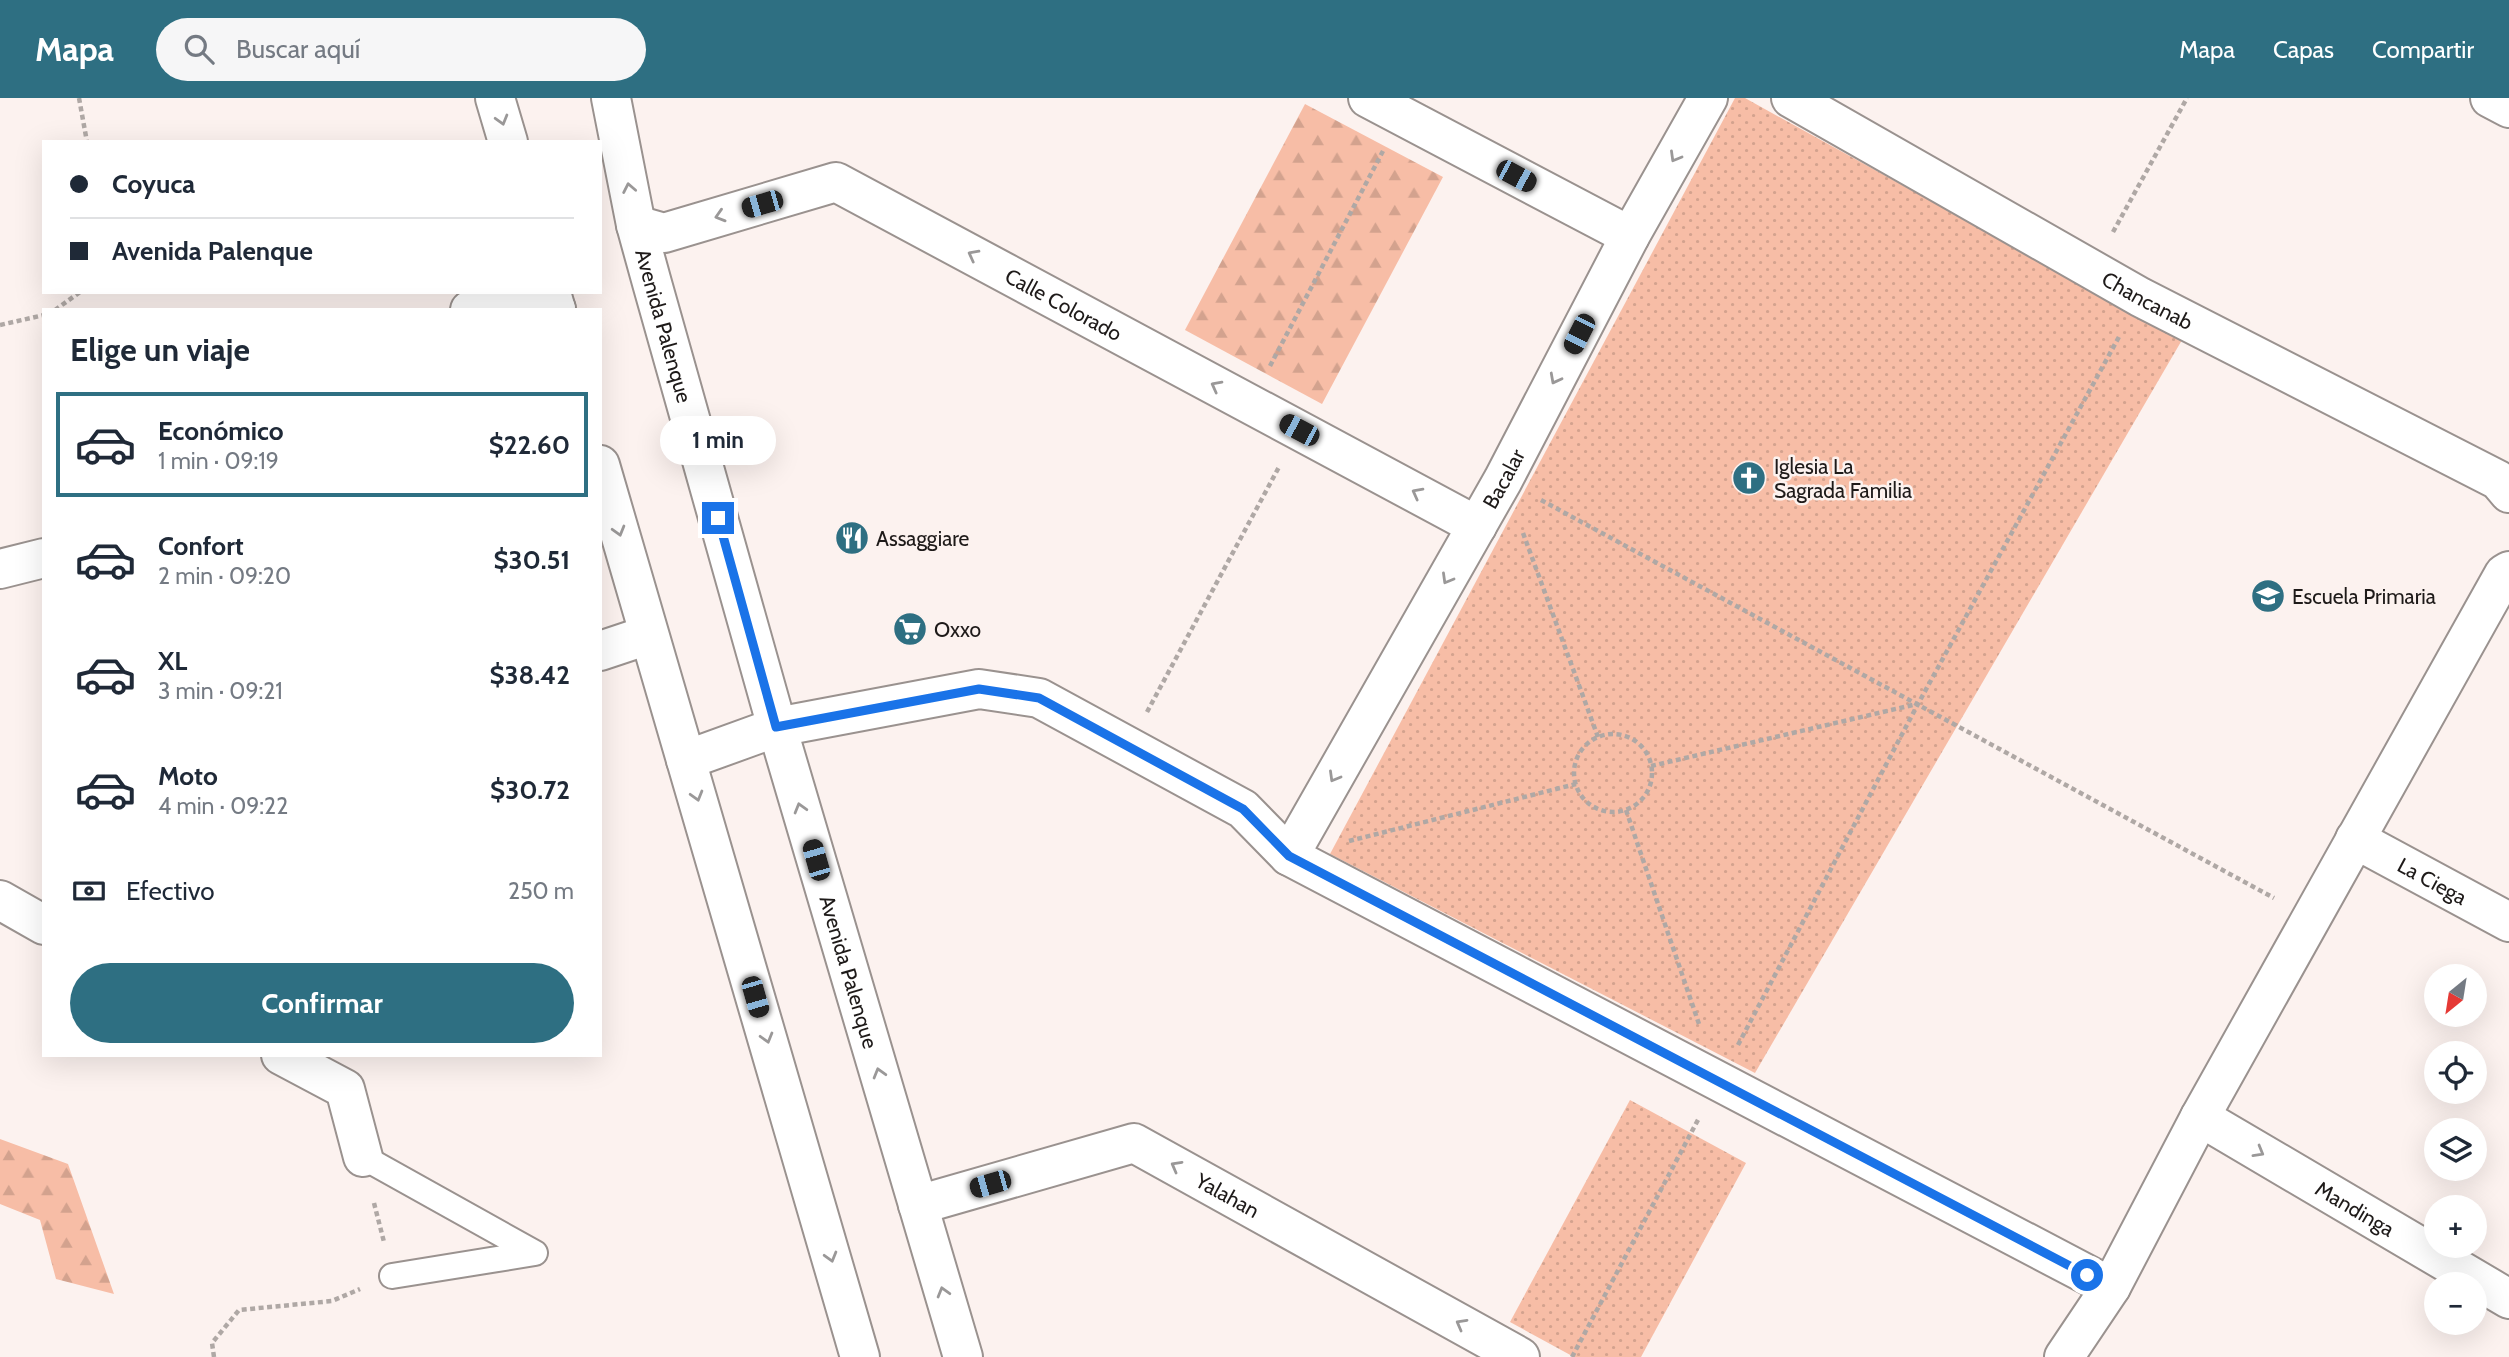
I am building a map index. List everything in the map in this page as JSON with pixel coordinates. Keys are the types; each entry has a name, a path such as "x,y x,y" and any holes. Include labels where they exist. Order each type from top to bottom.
{"street":[{"path":"495,98 507,140"},
{"name":"Avenida Palenque","path":"611,98 636,225 776,727 962,1357"},
{"path":"1368,98 1630,236"},
{"name":"Bacalar","path":"1289,856 1503,480 1630,236 1709,98"},
{"name":"Chancanab","path":"1791,98 2140,297 2498,480 2509,493"},
{"path":"2490,98 2509,108"},
{"name":"Calle Colorado","path":"636,225 664,233 836,182 1477,526"},
{"path":"477,308 506,308"},
{"path":"602,473 860,1357"},
{"path":"0,569 42,558"},
{"path":"2064,1357 2111,1287 2200,1117 2504,574 2509,571"},
{"path":"602,650 648,635"},
{"path":"686,760 776,727 979,689 1039,698 1243,809 1289,856 2111,1287"},
{"name":"La Ciega","path":"2356,839 2509,922"},
{"path":"0,900 42,924"},
{"path":"285,1057 345,1089 363,1157"},
{"name":"Mandinga","path":"2200,1117 2509,1299"},
{"name":"Yalahan","path":"918,1205 1134,1143 1520,1357"}],"lane":[{"path":"363,1157 536,1253 392,1276"}],"path":[{"path":"79,98 87,140"},
{"path":"2093,270 2187,98"},
{"path":"1250,404 1401,116"},
{"path":"58,308 77,294"},
{"path":"1572,1357 1918,704 2140,297"},
{"path":"0,325 42,315"},
{"path":"1129,746 1299,430"},
{"path":"1503,480 2311,919"},
{"path":"1503,480 1598,737"},
{"path":"1651,766 1918,704"},
{"path":"1612,733 1637,741 1646,751 1651,766 1650,787 1644,799 1634,807 1610,812 1597,809 1586,802 1578,791 1575,765 1579,753 1598,737 1612,733"},
{"path":"1289,856 1576,784"},
{"path":"1626,810 1718,1081"},
{"path":"214,1357 212,1343 239,1310 332,1301 392,1276 363,1157"}],"green space":[{"path":"1735,98 1745,98 2182,340 1755,1073 1330,854"},
{"path":"1305,104 1443,177 1322,404 1185,330"},
{"path":"1630,1100 1746,1163 1641,1357 1574,1357 1510,1322"},
{"path":"0,1139 68,1164 114,1294 56,1279 40,1220 0,1204"}],"place":[{"name":"Iglesia La Sagrada Familia","path":"1749,478"},
{"name":"Assaggiare","path":"852,538"},
{"name":"Escuela Primaria","path":"2268,596"},
{"name":"Oxxo","path":"910,629"}],"route":[{"path":"718,518 776,727 979,689 1039,698 1243,809 1289,856 2087,1275"}]}
